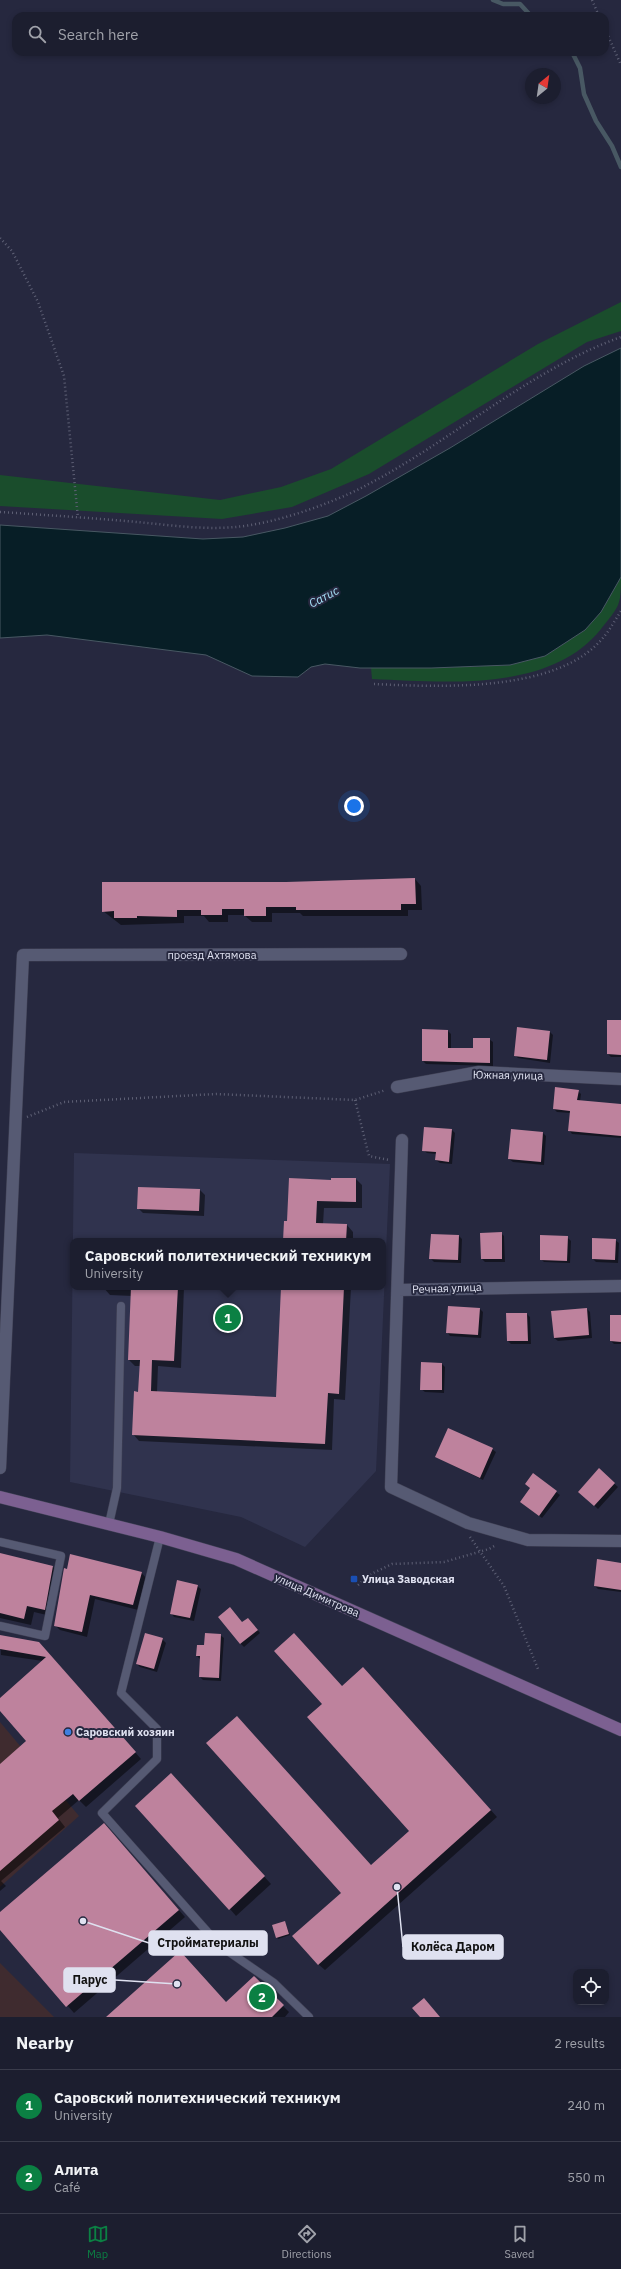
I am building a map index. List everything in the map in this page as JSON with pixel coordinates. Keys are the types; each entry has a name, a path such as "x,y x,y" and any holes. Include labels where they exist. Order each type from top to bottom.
{"street":[{"name":"проезд Ахтямова","path":"16,1122 23,956 401,954"},
{"name":"Южная улица","path":"397,1087 479,1072 621,1079"},
{"path":"0,1468 16,1122"},
{"name":"Речная улица","path":"402,1140 398,1290 621,1286"},
{"path":"398,1290 391,1487 468,1523 528,1540 621,1541"},
{"name":"улица Димитрова","path":"0,1497 160,1537 213,1552 261,1569 621,1730"}],"lane":[{"path":"109,1524 117,1488 121,1306"},
{"path":"160,1537 120,1693 157,1729 157,1759 102,1813 219,1945 274,1983 309,2017"},
{"path":"0,1542 61,1556 45,1636 0,1626"}],"path":[{"path":"592,0 597,12"},
{"path":"609,38 621,65"},
{"path":"0,238 12,251 38,302 64,376 78,518"},
{"path":"0,512 188,526 235,527 283,517 324,504 363,487 543,376 597,346 621,337"},
{"path":"374,684 418,686 491,683 517,681 542,674 582,656 602,640 621,611"},
{"path":"16,1122 64,1102 216,1094 355,1100 397,1087"},
{"path":"355,1100 362,1135 369,1156 401,1163"},
{"path":"467,1534 481,1551 504,1586 538,1669"},
{"path":"358,1585 371,1574 392,1564 444,1562 489,1549 513,1536"}],"shaded area":[{"path":"74,1153 390,1164 386,1252 386,1238 73,1238"},
{"path":"72,1290 384,1290 376,1471 305,1547 241,1517 70,1482"},
{"path":"0,1722 79,1816 0,1887"},
{"path":"0,1963 54,2017 0,2017"}],"green space":[{"path":"621,302 621,331 587,342 369,474 292,507 222,519 0,506 0,475 220,500 281,487 331,469 538,344"},
{"path":"621,577 618,606 612,615 601,629 580,650 554,664 525,674 495,679 431,681 372,679 371,668 431,668 510,665 545,656 585,630 601,612"}],"water":[{"name":"Сатис","path":"621,348 621,577 601,612 585,630 545,656 510,665 431,668 360,668 325,664 311,667 298,677 252,676 206,655 47,635 0,638 0,525 203,539 243,537 285,528 328,516 450,448 584,366"}],"building":[{"path":"415,878 416,904 401,904 401,910 296,910 296,907 266,907 266,916 244,916 244,909 222,909 222,915 201,915 201,910 177,910 177,917 137,916 137,918 114,918 114,911 102,912 102,882 286,882"},
{"path":"607,1020 621,1020 621,1055 607,1054"},
{"path":"517,1027 550,1031 547,1060 514,1056"},
{"path":"422,1029 448,1030 448,1048 473,1048 473,1038 490,1038 490,1063 422,1061"},
{"path":"555,1087 579,1090 577,1100 621,1104 621,1136 568,1131 570,1111 553,1109"},
{"path":"424,1127 452,1129 449,1162 435,1160 436,1152 422,1151"},
{"path":"511,1129 543,1132 541,1162 508,1159"},
{"path":"289,1178 331,1180 331,1178 356,1178 356,1202 317,1201 316,1223 347,1224 346,1238 283,1238 284,1221 287,1221"},
{"path":"138,1187 200,1189 199,1211 137,1209"},
{"path":"502,1232 502,1259 481,1259 480,1233"},
{"path":"431,1234 459,1235 458,1260 429,1259"},
{"path":"540,1235 568,1236 567,1261 540,1260"},
{"path":"592,1238 616,1239 615,1260 592,1259"},
{"path":"131,1290 178,1290 174,1361 152,1360 151,1391 276,1397 281,1290 344,1290 339,1394 328,1393 325,1444 132,1435 134,1391 138,1392 140,1360 128,1360"},
{"path":"448,1306 480,1308 478,1335 446,1333"},
{"path":"587,1308 589,1335 554,1338 551,1311"},
{"path":"506,1313 527,1313 528,1341 507,1341"},
{"path":"610,1315 621,1315 621,1342 610,1341"},
{"path":"421,1362 442,1363 442,1390 420,1390"},
{"path":"448,1428 493,1448 480,1478 435,1457"},
{"path":"599,1468 615,1483 594,1506 578,1492"},
{"path":"533,1473 557,1491 539,1516 520,1502 530,1488 525,1484"},
{"path":"0,1553 53,1566 45,1610 27,1606 24,1619 0,1613"},
{"path":"70,1554 142,1572 133,1605 90,1595 82,1632 54,1626 64,1568 67,1569"},
{"path":"597,1559 621,1563 621,1590 594,1586"},
{"path":"177,1580 198,1585 190,1618 170,1614"},
{"path":"230,1607 242,1622 248,1618 258,1630 240,1644 218,1617"},
{"path":"145,1633 163,1638 154,1669 136,1664"},
{"path":"205,1633 221,1634 219,1678 199,1677 200,1656 196,1656 197,1645 204,1645"},
{"path":"294,1633 342,1686 363,1667 491,1810 318,1965 292,1936 341,1893 206,1743 237,1716 371,1865 409,1831 307,1717 322,1704 274,1651"},
{"name":"Саровский хозяин","path":"0,1635 39,1642 136,1752 79,1801 73,1794 52,1811 59,1820 0,1871 0,1764 26,1741 0,1711 0,1698 46,1657 0,1649"},
{"path":"171,1773 265,1876 229,1910 135,1806"},
{"path":"104,1823 179,1910 66,2007 0,1930 0,1912"},
{"path":"285,1921 289,1934 276,1938 272,1925"},
{"path":"180,1951 226,2002 254,1976 284,2005 272,2017 106,2017"},
{"path":"424,1998 440,2017 420,2017 412,2008"}],"waterway":[{"path":"493,0 503,4 520,4 527,12"},
{"path":"574,56 580,68 584,94 596,121 612,146 621,167"}],"place":[{"name":"Саровский политехнический техникум","path":"228,1318"},
{"name":"Улица Заводская","path":"354,1579"},
{"name":"Саровский хозяин","path":"68,1732"},
{"name":"Колёса Даром","path":"397,1887"},
{"name":"Стройматериалы","path":"83,1921"},
{"name":"Парус","path":"177,1984"},
{"name":"Алита","path":"262,1997"}]}
